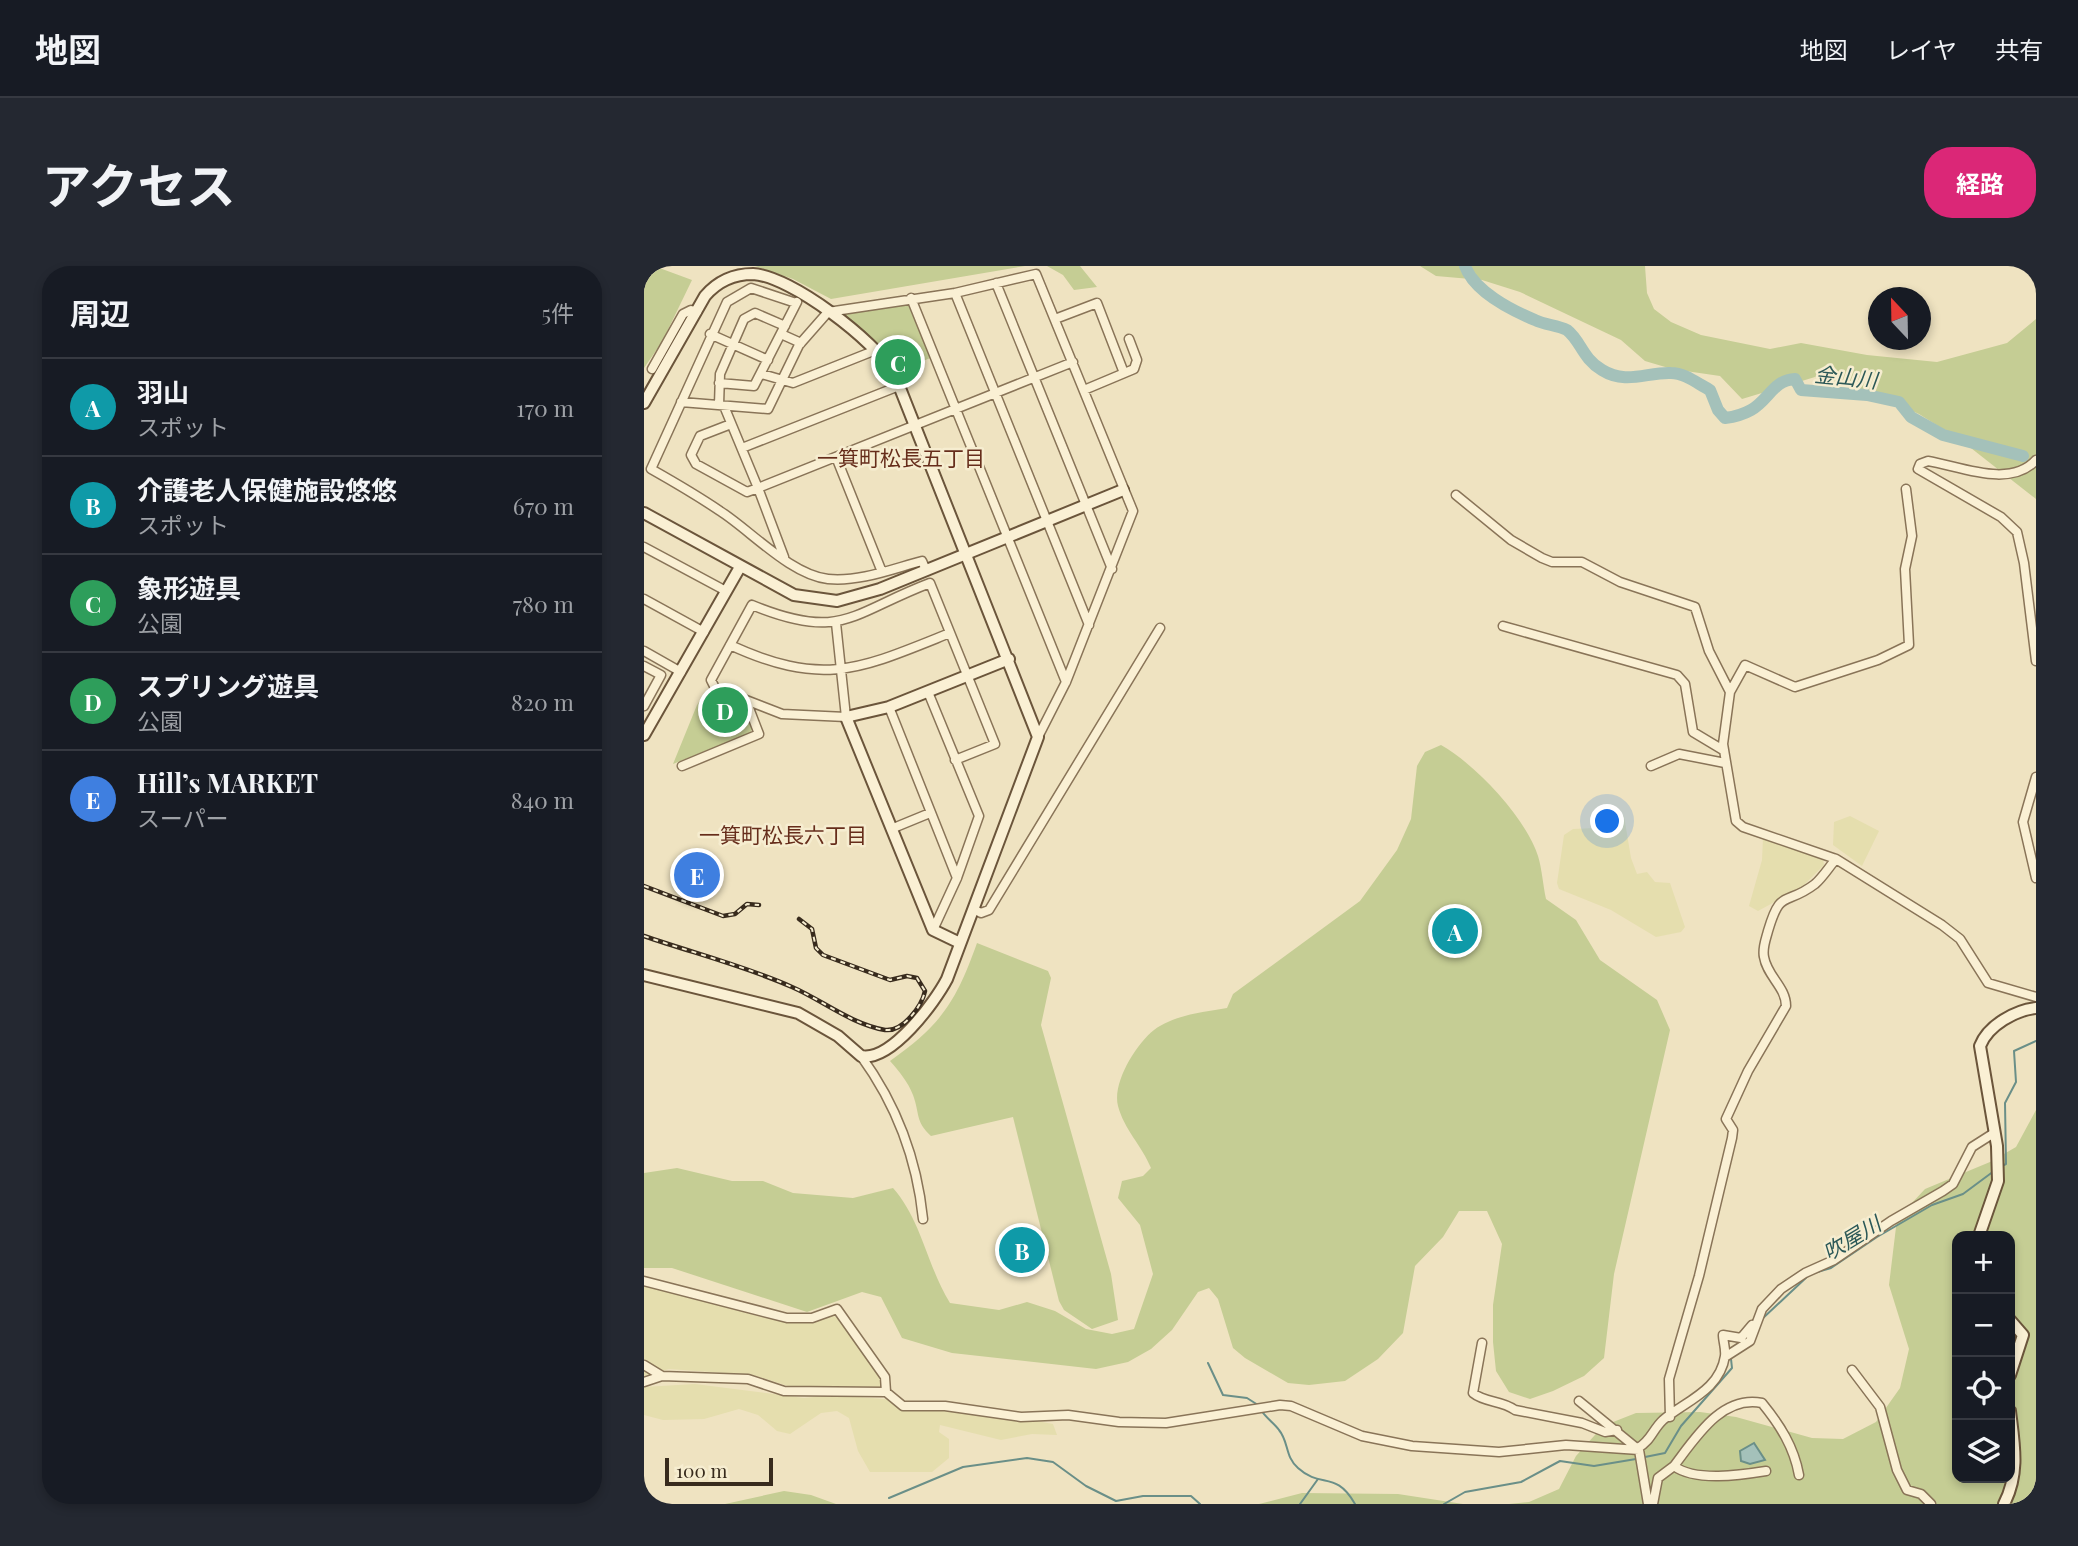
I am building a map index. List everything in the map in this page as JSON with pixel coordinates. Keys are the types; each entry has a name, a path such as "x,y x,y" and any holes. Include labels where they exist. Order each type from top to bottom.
{"street":[{"path":"681,402 768,409 801,343 828,312 955,293 1036,274 1133,511 1066,682 1038,737 947,979 925,1013 878,1054 862,1056"},
{"path":"644,404 705,296 716,285 743,275 763,276 800,299 828,312 876,349 887,361 899,386 1038,737"},
{"path":"996,283 1112,569"},
{"path":"800,299 761,289 743,290 727,302 710,334 651,469 721,511 803,571 828,579 852,578 922,561 926,570"},
{"path":"955,293 1089,625"},
{"path":"911,298 1066,682"},
{"path":"719,383 754,386 800,299"},
{"path":"1055,319 1097,303 1124,373"},
{"path":"652,369 683,314 691,310 696,312"},
{"path":"784,557 742,449 721,406 719,383 733,343 748,315 755,313 785,326"},
{"path":"710,334 768,360"},
{"path":"780,334 801,343"},
{"path":"1084,390 1134,369 1137,360 1129,339"},
{"path":"762,374 782,382 793,383 876,349"},
{"path":"731,424 699,436 692,459 696,464 747,492 1073,362"},
{"path":"742,449 899,386"},
{"path":"836,457 882,572"},
{"path":"2036,460 2024,469 2006,473 1969,470 1928,461 1920,464 1918,469 1922,474 2001,517 2017,532 2024,563 2036,661"},
{"path":"1906,489 1912,536 1905,569 1909,645 1878,660 1795,687 1745,665 1730,692 1723,750 1733,812 1743,827 1836,859 1960,939 1987,983 2036,997"},
{"path":"644,513 794,595 837,601 860,597 1123,490"},
{"path":"1456,495 1511,540 1542,558 1582,562 1620,582 1695,607 1709,651 1730,692"},
{"path":"644,547 726,591"},
{"path":"644,735 740,567"},
{"path":"956,760 995,744 967,676 930,583 878,608 836,623 791,620 752,605 711,680 715,688 747,703 798,717 846,717 888,707 967,676 1009,659"},
{"path":"644,599 704,632"},
{"path":"836,623 846,717 933,930 960,943"},
{"path":"1503,626 1677,675 1685,684 1693,732 1723,750"},
{"path":"973,909 981,913 989,910 1160,628"},
{"path":"730,645 766,661 796,669 841,669 887,658 950,633"},
{"path":"644,651 681,672"},
{"path":"644,666 661,675 644,706"},
{"path":"928,691 979,816 957,878 933,930"},
{"path":"681,766 759,734 747,703"},
{"path":"888,707 957,878"},
{"path":"1651,766 1679,754 1725,762"},
{"path":"2036,777 2023,822 2036,878"},
{"path":"891,829 930,813"},
{"path":"1670,1417 1669,1379 1699,1276 1732,1138 1733,1130 1727,1119 1748,1071 1786,1006 1786,998 1766,966 1763,954 1771,914 1775,906 1785,899 1814,885 1836,859"},
{"path":"644,975 798,1013 838,1036 862,1056 895,1114 916,1174 923,1219"},
{"path":"1981,1231 1998,1181 1994,1133 1980,1046 1986,1035 2015,1013 2036,1007"},
{"path":"1725,1357 1749,1341 1762,1309 1781,1289 1805,1273 1834,1260 1891,1221 1953,1184 1972,1147 1994,1133"},
{"path":"644,1281 787,1318 812,1318 837,1309 886,1377 886,1392"},
{"path":"644,1382 662,1376 748,1379 784,1391 886,1392 903,1406 944,1406 1021,1417 1068,1415 1119,1422 1166,1423 1280,1405 1291,1406 1362,1436 1412,1446 1499,1452 1566,1445 1639,1449 1647,1443 1658,1426 1706,1390 1717,1377 1725,1357 1722,1335 1741,1338 1752,1325"},
{"path":"2015,1326 2023,1335 2015,1360"},
{"path":"1482,1343 1473,1393 1478,1397 1507,1404 1515,1410 1582,1423 1605,1432 1617,1430"},
{"path":"644,1365 662,1376"},
{"path":"1852,1370 1880,1408 1897,1470 1907,1490 1921,1494 1931,1504"},
{"path":"1653,1504 1658,1478 1674,1466 1712,1420 1729,1406 1747,1400 1762,1403 1771,1415 1796,1457 1799,1475"},
{"path":"1579,1401 1639,1449 1648,1504"},
{"path":"2004,1504 2011,1490 2016,1466 2011,1420"},
{"path":"1674,1466 1695,1475 1747,1475 1766,1471"}],"shaded area":[{"path":"1624,816 1631,858 1637,874 1647,872 1655,882 1670,883 1685,927 1681,932 1656,937 1611,910 1559,889 1557,883 1564,835 1573,829 1595,828"},
{"path":"1850,816 1879,831 1862,866 1833,845 1834,822"},
{"path":"1763,838 1823,859 1824,865 1802,887 1758,911 1749,906 1762,860"},
{"path":"644,1284 761,1317 798,1322 833,1316 838,1318 883,1378 882,1387 788,1386 753,1375 669,1369 644,1376"},
{"path":"695,1384 804,1398 832,1395 948,1404 1053,1424 1057,1435 1032,1434 1001,1440 940,1425 939,1432 949,1439 949,1458 932,1472 870,1472 858,1451 849,1418 837,1411 821,1413 790,1434 777,1431 758,1415 739,1409 704,1419 663,1420 644,1415 644,1387"}],"green space":[{"path":"644,266 654,266 692,280 662,342 644,368"},
{"path":"755,266 1025,266 831,299 793,279"},
{"path":"1047,266 1080,266 1097,287 1074,290 1063,275"},
{"path":"1420,266 1645,266 1647,293 1654,309 1671,322 1701,335 1770,349 1801,343 1867,355 1937,362 2007,343 2036,319 2036,499 1962,441 1919,414 1874,394 1815,377 1742,399 1720,376 1672,369 1645,361 1621,340 1520,292 1482,280 1436,276"},
{"path":"910,300 933,357 895,372 833,313"},
{"path":"715,691 744,704 753,727 750,733 673,764 697,705 702,698"},
{"path":"1441,745 1483,778 1523,825 1538,856 1546,899 1576,920 1600,960 1657,1000 1670,1030 1614,1274 1604,1358 1584,1376 1530,1399 1509,1392 1496,1371 1493,1305 1502,1244 1487,1211 1459,1211 1443,1237 1415,1266 1403,1333 1378,1359 1345,1381 1309,1385 1288,1383 1233,1348 1218,1299 1209,1288 1198,1292 1172,1330 1151,1349 1128,1362 1096,1369 952,1353 902,1338 881,1297 862,1292 807,1312 672,1268 644,1268 644,1173 677,1168 732,1181 763,1181 793,1193 853,1198 893,1188 918,1229 935,1274 950,1303 999,1310 1027,1302 1055,1311 1086,1329 1112,1334 1134,1329 1153,1274 1140,1225 1118,1198 1122,1181 1143,1176 1151,1168 1124,1122 1118,1106 1119,1086 1127,1065 1154,1030 1180,1018 1227,1008 1233,994 1360,901 1397,850 1411,819 1417,766 1425,752"},
{"path":"977,943 1048,971 1051,978 1041,1025 1111,1274 1118,1320 1092,1329 1064,1310 1059,1301 1013,1117 931,1136 920,1121 909,1086 890,1061 922,1036 945,1011 962,981"},
{"path":"2036,1110 2036,1504 1509,1504 1529,1502 1559,1489 1576,1456 1603,1426 1636,1413 1700,1412 1736,1417 1812,1438 1843,1439 1876,1422 1900,1388 1909,1349 1889,1285 1897,1219 1925,1189 1990,1162 2016,1147"},
{"path":"784,1491 811,1495 836,1504 725,1504"},
{"path":"1302,1493 1398,1494 1463,1504 1259,1504"}],"water":[{"path":"1754,1443 1765,1460 1750,1464 1741,1461 1740,1451"}],"waterway":[{"name":"金山川","path":"1465,266 1476,284 1505,305 1539,322 1567,330 1590,360 1602,370 1620,377 1662,373 1681,375 1710,390 1718,410 1725,418 1751,410 1781,383 1795,379 1801,390 1867,395 1899,402 1911,417 1943,435 2023,456"},
{"name":"吹屋川","path":"2002,1166 2006,1164 2005,1103 2016,1082 2014,1051 2036,1041"},
{"name":"吹屋川","path":"1814,1273 1831,1268 1932,1205 1963,1194 1994,1171"},
{"name":"吹屋川","path":"1762,1319 1809,1275"},
{"name":"吹屋川","path":"1730,1350 1741,1341"},
{"name":"吹屋川","path":"1645,1457 1665,1453 1681,1426 1732,1368 1731,1359"},
{"path":"1208,1363 1223,1395 1247,1398 1258,1405"},
{"path":"1261,1410 1282,1435 1294,1464 1314,1478 1335,1483 1355,1504"},
{"path":"889,1498 963,1467 1027,1458 1053,1462 1086,1486 1116,1501 1143,1496 1191,1496 1200,1504"},
{"path":"1444,1504 1465,1492 1521,1482 1560,1461 1594,1466 1636,1459"},
{"path":"1300,1504 1318,1479"}],"railway":[{"path":"644,886 723,916 735,914 747,904 759,905"},
{"path":"644,936 774,979 872,1027 892,1030 911,1017 925,991 917,978 907,976 890,980 823,955 816,948 812,929 799,919"}],"place":[{"name":"象形遊具","path":"898,362"},
{"name":"スプリング遊具","path":"725,710"},
{"name":"Hill’s MARKET","path":"697,875"},
{"name":"羽山","path":"1455,931"},
{"name":"介護老人保健施設悠悠","path":"1022,1250"}],"district":[{"name":"一箕町松長五丁目","path":"901,457"},
{"name":"一箕町松長六丁目","path":"783,834"}]}
